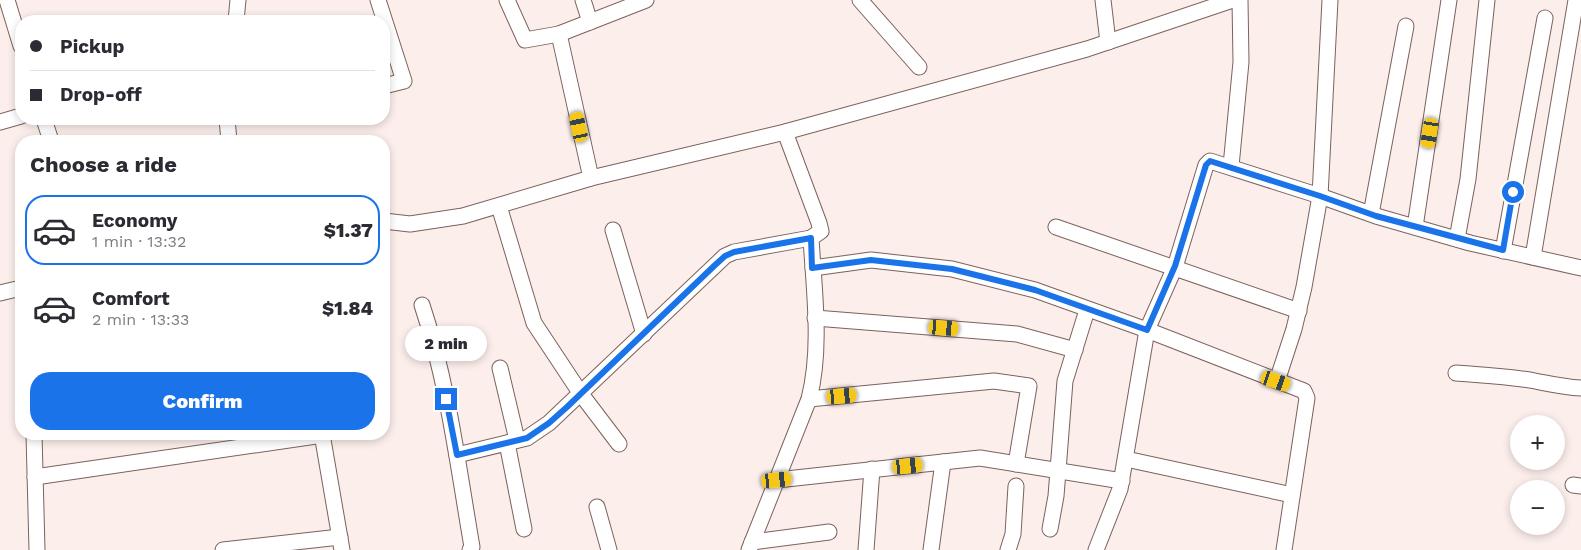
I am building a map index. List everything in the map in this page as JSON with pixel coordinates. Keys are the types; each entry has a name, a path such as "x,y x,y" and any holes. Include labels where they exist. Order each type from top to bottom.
{"street":[{"path":"7,0 15,26"},
{"path":"237,15 238,0"},
{"path":"378,0 383,15"},
{"path":"506,0 525,40 559,34 646,0"},
{"path":"583,0 590,22"},
{"path":"860,0 919,67"},
{"path":"1103,0 1108,42"},
{"path":"390,222 410,224 463,216 591,178 785,132 1108,42 1215,3 1233,0"},
{"path":"1231,166 1241,62 1240,0"},
{"path":"1276,381 1298,311 1320,196 1330,0"},
{"path":"1415,227 1449,0"},
{"path":"1457,240 1468,179 1487,0"},
{"path":"1532,257 1576,0"},
{"path":"1503,250 1545,18"},
{"path":"1371,214 1406,26"},
{"path":"559,34 591,178"},
{"path":"390,37 404,81 390,84"},
{"path":"0,122 15,118"},
{"path":"457,455 527,438 549,423 725,256 734,252 811,238 819,234 820,227 785,132"},
{"path":"1096,550 1122,481 1147,330 1175,266 1206,165 1210,161 1231,166 1371,214 1457,240 1581,268"},
{"path":"498,206 534,323 581,394 619,444"},
{"path":"1056,227 1175,266 1298,311"},
{"path":"614,230 644,334"},
{"path":"751,546 809,399 814,379 815,318 811,238"},
{"path":"812,268 871,260 952,269 1035,290 1147,330 1306,393 1284,550"},
{"path":"0,293 15,289"},
{"path":"422,306 434,344 457,455 472,547 470,550"},
{"path":"1050,529 1058,470 1065,381 1087,310"},
{"path":"815,318 1017,334 1074,350"},
{"path":"500,368 524,529"},
{"path":"1456,373 1502,376 1535,381 1557,387 1581,388"},
{"path":"809,399 994,381 1029,386 1016,464"},
{"path":"34,440 37,550"},
{"path":"35,477 288,440"},
{"path":"223,550 341,544 323,440"},
{"path":"777,480 980,458 1122,481"},
{"path":"1126,458 1292,495"},
{"path":"931,550 943,462"},
{"path":"866,550 872,470"},
{"path":"1008,550 1013,534 1016,486"},
{"path":"597,507 609,550"},
{"path":"751,546 829,532"}],"route":[{"path":"446,399 457,455 527,438 549,423 567,407 714,266 725,256 734,252 811,238 812,268 871,260 952,269 1035,290 1147,330 1175,266 1192,216 1206,165 1210,161 1231,166 1376,216 1470,243 1503,250 1513,192"}]}
